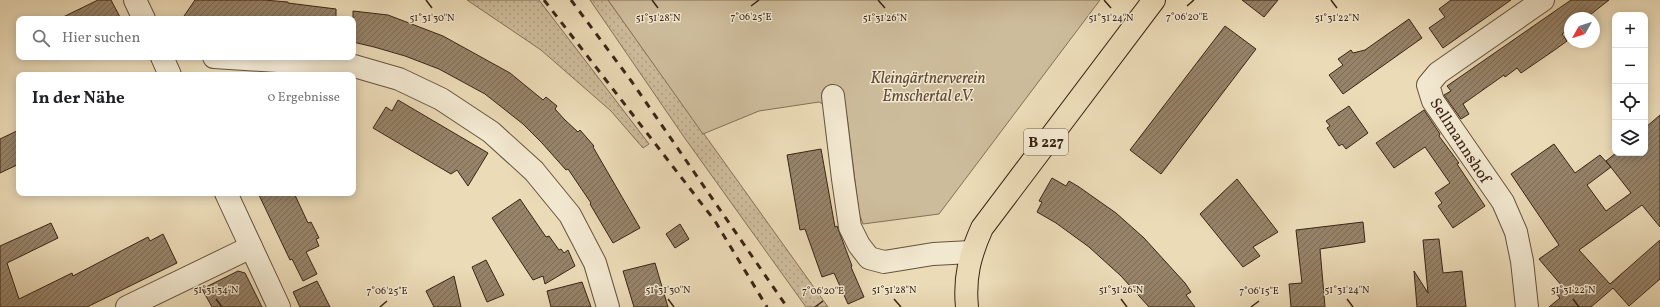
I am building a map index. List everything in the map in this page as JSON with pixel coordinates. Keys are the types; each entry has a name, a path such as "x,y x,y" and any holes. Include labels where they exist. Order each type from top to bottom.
{"main road":[{"name":"B 227","path":"967,307 967,273 972,252 982,228 1154,0"}],"street":[{"path":"135,0 143,16"},
{"name":"Sellmannshof","path":"1527,307 1522,261 1516,232 1503,202 1433,101 1428,85 1438,73 1543,0"},
{"path":"261,60 354,66 399,79 441,99 491,132 534,170 570,215 595,263 608,307"},
{"path":"833,96 850,227 859,245 869,258 884,262 933,254 972,252"},
{"path":"227,196 279,307"},
{"path":"127,307 251,247"}],"green space":[{"path":"467,0 539,0 649,144 643,148 611,111 541,50"},
{"path":"590,0 608,0 828,307 806,307 684,137"},
{"name":"Kleingärtnerverein Emschertal e.V.","path":"608,0 1100,0 939,214 863,224 859,213 847,116 819,102 759,111 703,134"}],"building":[{"path":"98,0 111,0 119,16 65,16"},
{"path":"195,0 264,0 336,9 336,16 184,16"},
{"path":"1242,0 1278,0 1264,17"},
{"path":"1451,0 1511,0 1443,48 1429,28 1445,17 1439,9"},
{"path":"1571,0 1609,0 1594,12 1564,12 1564,33 1562,34 1564,37 1564,43 1521,73 1517,68 1505,77 1504,75 1463,104 1469,114 1461,119 1444,95 1451,91 1447,86"},
{"path":"353,11 388,15 443,36 510,73 543,100 546,97 557,106 555,109 565,120 578,132 580,130 594,146 593,147 640,228 613,243 590,204 591,203 568,169 566,170 523,124 485,94 439,69 405,56 356,43 356,16 353,16"},
{"path":"1409,19 1422,38 1343,94 1329,75 1343,65 1338,59 1351,50 1353,53 1365,50"},
{"path":"1225,26 1256,49 1161,174 1130,150"},
{"path":"398,100 488,153 468,186 457,170 451,174 373,128 386,107 392,111"},
{"path":"1349,106 1368,133 1346,149 1342,144 1339,146 1327,128 1330,126 1326,121"},
{"path":"1424,110 1440,134 1439,136 1459,163 1457,164 1485,206 1453,228 1438,206 1442,203 1435,193 1450,183 1425,147 1394,168 1376,143"},
{"path":"1660,115 1660,227 1642,205 1579,250 1610,284 1660,240 1660,279 1629,306 1613,288 1591,307 1549,307 1560,298 1555,292 1562,286 1539,259 1559,245 1511,174 1554,144 1575,173 1600,155 1609,165 1606,161 1612,156 1648,156 1648,125","holes":["1611,167 1631,193 1606,211 1587,185"]},
{"path":"16,131 16,165 0,173 0,139"},
{"path":"821,149 835,227 837,226 852,266 851,267 864,297 848,304 834,273 822,277 805,229 800,230 787,155"},
{"path":"1052,178 1066,186 1069,181 1079,187 1116,213 1144,238 1185,283 1191,292 1186,295 1195,307 1149,307 1121,276 1089,247 1056,223 1037,212 1042,202 1039,201"},
{"path":"1237,179 1278,232 1253,247 1260,256 1243,267 1200,214"},
{"path":"259,196 295,196 308,223 311,222 319,238 316,239 319,246 306,252 317,274 303,281 292,259 290,260"},
{"path":"520,199 546,237 549,236 559,250 561,249 564,253 568,250 575,266 545,284 543,276 533,280 492,218"},
{"path":"1363,222 1365,242 1320,249 1325,307 1291,307 1289,284 1302,283 1296,230"},
{"path":"51,223 58,238 7,263 19,299 72,273 73,276 148,237 150,241 163,234 177,263 87,307 0,307 0,246"},
{"path":"680,224 689,239 675,248 666,234"},
{"path":"1439,239 1443,273 1462,271 1466,307 1417,307 1414,271 1428,293 1423,240"},
{"path":"486,260 504,295 487,302 472,267"},
{"path":"655,263 668,307 634,307 623,271"},
{"path":"238,271 245,273 262,307 212,307 202,289"},
{"path":"454,276 461,307 434,307 426,291"},
{"path":"317,281 330,307 300,307 293,292"},
{"path":"582,282 591,307 551,307 547,291"}],"railway":[{"path":"544,0 715,221 767,307"},
{"path":"571,0 632,82 787,307"}]}
